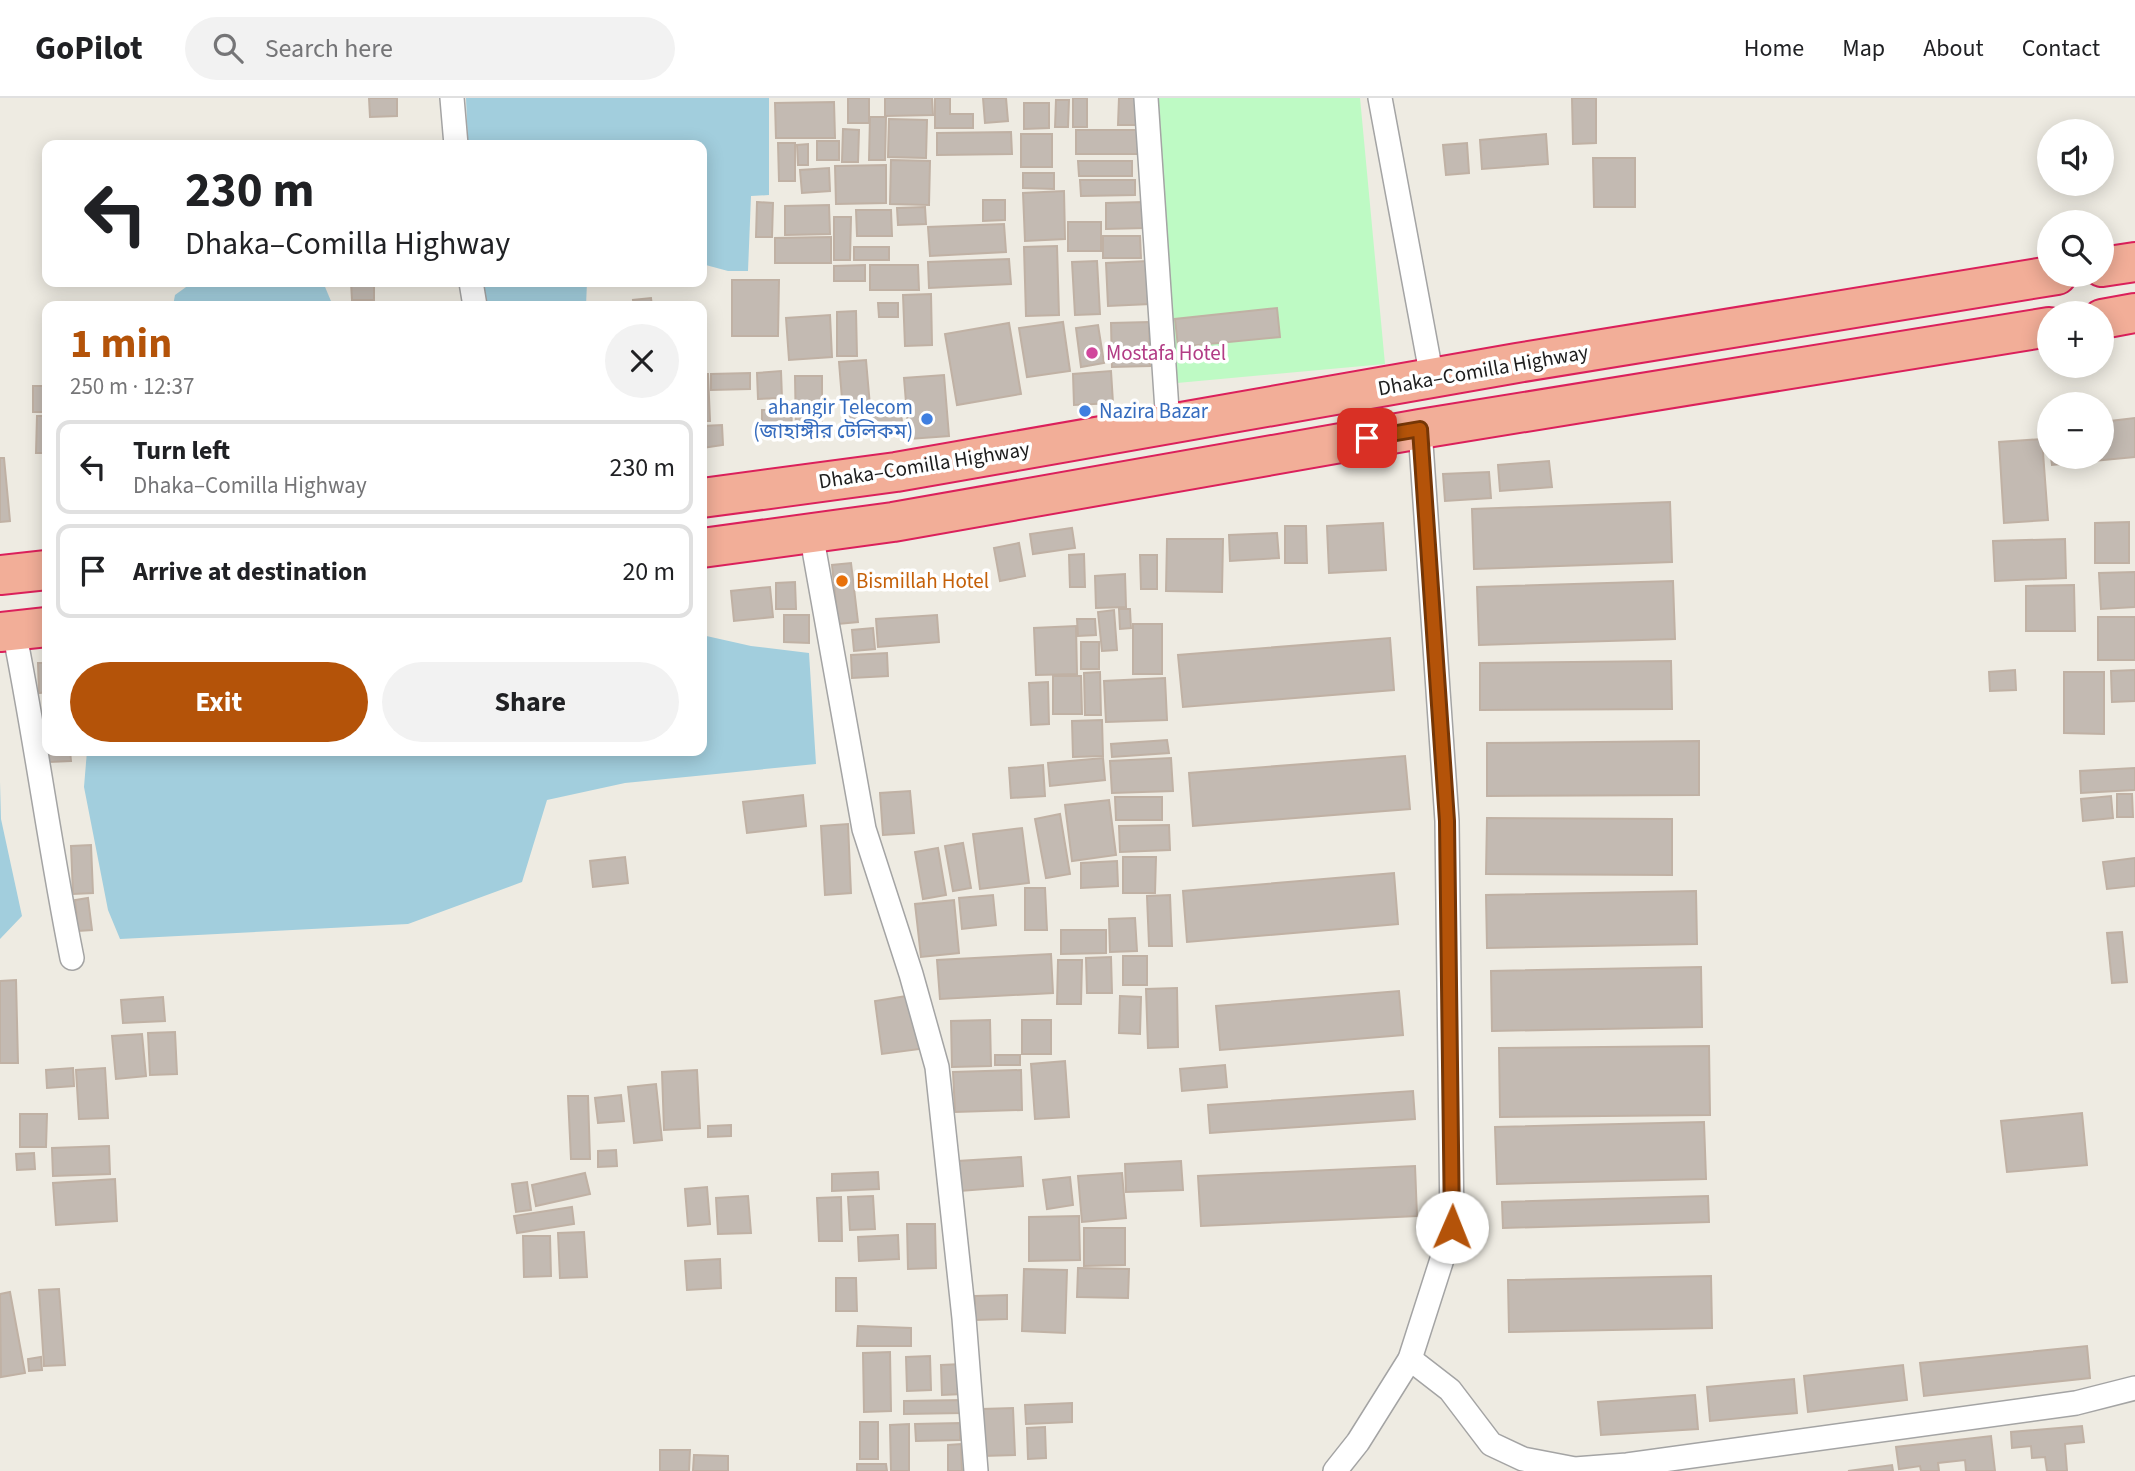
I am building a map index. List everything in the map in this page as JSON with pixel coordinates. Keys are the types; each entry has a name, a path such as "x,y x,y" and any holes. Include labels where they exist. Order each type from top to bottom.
{"highway":[{"path":"2114,265 2135,262"},
{"name":"Dhaka–Comilla Highway","path":"707,497 896,472 2037,278"},
{"path":"2114,317 2135,313"},
{"path":"707,547 906,519 1420,429 2037,329"},
{"path":"0,575 42,571"}],"street":[{"path":"452,98 456,140"},
{"path":"1146,98 1168,425"},
{"path":"1380,98 1432,379"},
{"path":"1335,1471 1358,1443 1410,1359 1452,1227 1447,821 1420,429"},
{"path":"811,533 864,829 911,974 937,1066 964,1318 976,1471"},
{"path":"20,630 52,859 72,958"},
{"path":"1410,1359 1450,1390 1491,1444 1523,1459 1575,1469 1628,1465 2076,1404 2135,1388"}],"green space":[{"path":"1150,98 1360,98 1385,364 1177,383"}],"water":[{"path":"466,98 769,98 769,195 751,196 748,271 728,271 707,265 707,140 468,140"},
{"path":"186,287 325,287 331,301 174,301 175,295"},
{"path":"483,287 587,287 586,301 484,301"},
{"path":"707,636 751,646 809,653 816,764 625,783 547,800 522,882 408,924 120,939 108,910 84,787 87,756 707,756"},
{"path":"0,782 1,819 22,916 0,939"}],"building":[{"path":"369,98 397,98 397,116 370,117"},
{"path":"848,98 869,98 869,123 848,123"},
{"path":"885,98 932,98 933,115 885,116"},
{"path":"935,98 950,98 950,114 973,114 973,128 935,128"},
{"path":"983,98 1006,98 1008,121 985,123"},
{"path":"1073,98 1087,98 1087,127 1073,127"},
{"path":"1119,98 1137,98 1137,125 1118,125"},
{"path":"1572,98 1596,98 1596,143 1573,144"},
{"path":"1056,100 1069,100 1068,127 1055,127"},
{"path":"834,102 835,138 776,138 775,103"},
{"path":"1024,103 1049,103 1049,128 1024,129"},
{"path":"870,117 886,117 885,160 869,160"},
{"path":"889,119 927,120 926,158 888,157"},
{"path":"843,129 859,130 858,162 842,162"},
{"path":"1076,130 1138,130 1138,154 1076,154"},
{"path":"1011,132 1012,154 937,155 937,133"},
{"path":"1021,134 1052,134 1052,167 1021,167"},
{"path":"1546,134 1548,164 1482,169 1480,140"},
{"path":"817,141 839,141 839,160 817,160"},
{"path":"778,143 795,143 795,181 779,181"},
{"path":"1467,143 1469,173 1446,175 1443,145"},
{"path":"808,144 808,165 798,165 797,145"},
{"path":"1593,158 1635,158 1635,207 1594,207"},
{"path":"891,160 930,161 929,205 890,204"},
{"path":"1078,161 1132,161 1132,176 1079,176"},
{"path":"886,165 886,203 836,204 835,166"},
{"path":"829,168 830,191 802,193 800,170"},
{"path":"1023,173 1054,173 1054,189 1023,188"},
{"path":"1080,180 1135,180 1135,195 1081,196"},
{"path":"1064,191 1065,239 1025,241 1023,193"},
{"path":"983,200 1005,200 1005,220 983,221"},
{"path":"757,202 773,203 772,237 756,237"},
{"path":"1143,202 1144,228 1106,229 1106,203"},
{"path":"829,205 830,234 785,235 785,206"},
{"path":"925,207 926,224 898,225 897,208"},
{"path":"856,210 891,210 892,236 857,236"},
{"path":"834,217 851,217 850,260 834,260"},
{"path":"1068,222 1101,222 1101,251 1068,251"},
{"path":"1004,224 1006,252 930,256 928,227"},
{"path":"1103,236 1140,236 1141,258 1103,258"},
{"path":"831,237 831,263 775,263 775,238"},
{"path":"1057,246 1059,315 1026,316 1024,247"},
{"path":"854,247 889,247 889,260 854,260"},
{"path":"1009,259 1011,284 929,288 928,262"},
{"path":"1097,261 1100,314 1075,315 1072,262"},
{"path":"1148,261 1150,304 1108,306 1106,263"},
{"path":"865,265 865,281 834,281 834,266"},
{"path":"870,265 918,265 919,290 870,290"},
{"path":"732,280 779,280 778,336 732,336"},
{"path":"351,287 374,287 374,300 352,300"},
{"path":"931,294 932,345 905,346 903,295"},
{"path":"651,298 651,301 633,301"},
{"path":"878,303 898,303 898,317 879,317"},
{"path":"1277,308 1280,337 1178,347 1175,319"},
{"path":"856,311 857,356 837,356 837,312"},
{"path":"830,315 832,357 789,360 786,318"},
{"path":"1063,322 1070,371 1027,377 1019,328"},
{"path":"1149,322 1150,366 1112,367 1111,323"},
{"path":"1009,323 1021,394 957,405 945,334"},
{"path":"1098,325 1104,363 1081,367 1076,328"},
{"path":"866,360 870,406 900,403 903,431 845,436 839,362"},
{"path":"781,371 782,398 758,399 757,373"},
{"path":"1111,371 1113,403 1074,405 1073,374"},
{"path":"750,373 750,389 711,390 711,374"},
{"path":"707,374 708,374 710,421 707,421"},
{"path":"944,375 949,436 909,439 904,378"},
{"path":"795,376 822,376 822,433 796,433"},
{"path":"33,386 42,386 42,412 33,412"},
{"path":"762,410 792,410 791,436 762,436"},
{"path":"37,416 42,416 42,453 36,453"},
{"path":"2135,418 2135,457 2114,459 2114,421"},
{"path":"722,425 723,445 707,447 707,426"},
{"path":"2037,439 2037,469 2044,469 2048,520 2004,523 1999,442"},
{"path":"0,458 4,458 10,521 0,522"},
{"path":"1549,461 1552,487 1500,491 1498,465"},
{"path":"1489,472 1491,498 1445,501 1443,474"},
{"path":"1670,502 1672,562 1474,569 1472,509"},
{"path":"2129,522 2129,563 2095,563 2095,523"},
{"path":"1383,523 1386,570 1329,573 1327,526"},
{"path":"1285,526 1306,526 1307,563 1285,563"},
{"path":"1072,528 1075,548 1033,554 1030,534"},
{"path":"1277,533 1279,558 1230,561 1229,535"},
{"path":"1167,539 1223,539 1222,592 1166,591"},
{"path":"2065,539 2066,578 1995,581 1993,541"},
{"path":"1019,543 1025,576 1000,581 994,548"},
{"path":"1084,554 1085,587 1070,587 1069,555"},
{"path":"1140,555 1157,555 1157,589 1141,589"},
{"path":"851,563 858,622 838,624 832,565"},
{"path":"2135,572 2135,607 2101,609 2099,573"},
{"path":"1125,574 1126,607 1096,608 1095,576"},
{"path":"1673,581 1675,639 1479,645 1477,587"},
{"path":"795,582 796,609 776,609 776,583"},
{"path":"2074,585 2075,631 2026,631 2026,586"},
{"path":"770,587 773,617 734,621 731,591"},
{"path":"1119,609 1130,609 1131,628 1120,629"},
{"path":"1114,610 1117,650 1102,651 1098,612"},
{"path":"784,615 809,615 809,643 784,642"},
{"path":"937,615 939,642 878,647 876,619"},
{"path":"2098,617 2135,617 2135,660 2098,660"},
{"path":"1077,619 1095,619 1096,635 1078,636"},
{"path":"1133,624 1162,624 1162,674 1133,674"},
{"path":"1076,626 1077,674 1036,675 1034,628"},
{"path":"873,628 875,649 854,651 852,630"},
{"path":"1390,638 1394,690 1183,707 1178,655"},
{"path":"1081,642 1099,642 1099,669 1081,669"},
{"path":"887,653 888,676 852,678 851,655"},
{"path":"1671,661 1672,709 1480,710 1480,663"},
{"path":"38,663 42,663 42,693 39,693"},
{"path":"2015,670 2016,690 1990,691 1989,672"},
{"path":"2135,670 2135,701 2112,702 2111,671"},
{"path":"1100,672 1101,715 1085,715 1084,673"},
{"path":"2064,672 2104,672 2104,734 2064,733"},
{"path":"1053,676 1081,676 1082,714 1053,714"},
{"path":"1165,678 1167,720 1106,722 1104,681"},
{"path":"1048,682 1049,724 1031,725 1029,683"},
{"path":"1102,720 1103,756 1073,757 1072,721"},
{"path":"1167,740 1169,753 1112,757 1111,744"},
{"path":"1699,741 1699,795 1487,796 1487,743"},
{"path":"49,756 70,756 71,761 49,762"},
{"path":"1405,756 1410,809 1193,826 1189,773"},
{"path":"1103,758 1105,780 1050,786 1048,763"},
{"path":"1171,758 1173,791 1112,793 1110,761"},
{"path":"1043,765 1045,796 1011,798 1009,768"},
{"path":"2135,768 2135,790 2081,793 2080,771"},
{"path":"910,791 914,833 883,835 880,793"},
{"path":"2117,794 2132,794 2133,817 2117,817"},
{"path":"803,795 806,826 747,833 743,802"},
{"path":"2111,796 2113,818 2083,821 2081,799"},
{"path":"1115,797 1162,797 1162,820 1116,820"},
{"path":"1109,800 1116,855 1072,861 1065,805"},
{"path":"1060,814 1070,874 1046,878 1035,819"},
{"path":"1487,818 1672,819 1672,875 1486,874"},
{"path":"848,824 851,893 825,895 821,826"},
{"path":"1169,825 1170,850 1120,852 1119,826"},
{"path":"1022,828 1029,883 980,889 973,834"},
{"path":"963,843 971,888 953,891 945,846"},
{"path":"91,845 93,893 73,894 71,846"},
{"path":"938,848 946,895 923,899 915,852"},
{"path":"625,857 628,883 593,887 590,861"},
{"path":"1123,857 1156,857 1155,893 1123,893"},
{"path":"2135,858 2135,886 2107,889 2103,862"},
{"path":"1117,861 1118,886 1081,888 1081,863"},
{"path":"1394,873 1398,924 1187,942 1183,891"},
{"path":"1025,888 1045,888 1047,930 1025,930"},
{"path":"1696,891 1697,944 1487,948 1486,895"},
{"path":"993,895 996,925 962,929 959,898"},
{"path":"1170,895 1172,946 1149,946 1147,896"},
{"path":"88,898 92,930 78,931 75,900"},
{"path":"954,900 959,953 921,957 915,904"},
{"path":"1135,918 1137,951 1110,952 1109,919"},
{"path":"1061,930 1106,930 1106,953 1061,954"},
{"path":"2122,932 2127,982 2112,983 2107,933"},
{"path":"1051,954 1053,993 940,999 937,960"},
{"path":"1123,956 1147,956 1147,985 1123,985"},
{"path":"1111,957 1112,993 1087,993 1086,958"},
{"path":"1058,960 1082,960 1081,1004 1057,1004"},
{"path":"1701,967 1702,1027 1492,1031 1491,971"},
{"path":"16,980 18,1063 0,1063 0,981"},
{"path":"1177,988 1178,1047 1148,1048 1146,989"},
{"path":"1399,991 1403,1035 1220,1050 1216,1006"},
{"path":"913,995 920,1049 882,1054 875,1001"},
{"path":"1120,996 1141,997 1140,1034 1119,1033"},
{"path":"163,997 165,1021 123,1023 121,1000"},
{"path":"990,1020 991,1066 952,1067 951,1021"},
{"path":"1022,1020 1051,1020 1051,1054 1022,1054"},
{"path":"175,1032 177,1074 150,1075 148,1033"},
{"path":"142,1034 146,1076 116,1079 112,1036"},
{"path":"1709,1046 1710,1115 1500,1117 1499,1048"},
{"path":"995,1055 1020,1055 1020,1065 995,1065"},
{"path":"1065,1061 1069,1117 1035,1119 1031,1064"},
{"path":"1225,1065 1227,1087 1182,1091 1180,1069"},
{"path":"73,1068 74,1086 47,1088 46,1070"},
{"path":"105,1068 108,1118 79,1119 76,1070"},
{"path":"697,1070 700,1128 664,1130 662,1072"},
{"path":"1021,1070 1022,1110 955,1112 953,1072"},
{"path":"656,1084 662,1140 634,1143 628,1087"},
{"path":"1413,1091 1415,1119 1210,1133 1208,1105"},
{"path":"621,1095 624,1121 598,1123 595,1098"},
{"path":"568,1096 588,1096 590,1159 571,1159"},
{"path":"2082,1113 2087,1165 2007,1172 2001,1121"},
{"path":"20,1114 47,1114 46,1147 20,1147"},
{"path":"1704,1122 1706,1179 1497,1184 1495,1127"},
{"path":"731,1125 731,1136 708,1137 708,1126"},
{"path":"109,1146 110,1174 53,1176 52,1148"},
{"path":"616,1150 617,1166 598,1167 598,1151"},
{"path":"34,1153 35,1169 17,1170 16,1154"},
{"path":"1021,1157 1023,1186 960,1191 958,1161"},
{"path":"1181,1161 1183,1190 1126,1192 1125,1164"},
{"path":"1415,1166 1417,1216 1201,1226 1198,1176"},
{"path":"878,1172 879,1189 832,1191 832,1174"},
{"path":"585,1173 590,1194 536,1206 532,1185"},
{"path":"1122,1173 1126,1218 1082,1222 1078,1176"},
{"path":"1070,1177 1073,1205 1047,1209 1043,1180"},
{"path":"115,1179 117,1221 56,1225 53,1183"},
{"path":"527,1182 531,1210 516,1212 512,1184"},
{"path":"707,1187 710,1224 688,1226 685,1189"},
{"path":"748,1196 751,1233 718,1234 716,1198"},
{"path":"873,1196 875,1229 850,1230 848,1197"},
{"path":"1708,1196 1709,1222 1503,1228 1502,1202"},
{"path":"841,1197 842,1241 819,1241 817,1198"},
{"path":"572,1207 574,1224 517,1233 514,1216"},
{"path":"1079,1216 1080,1260 1029,1261 1029,1217"},
{"path":"907,1224 935,1224 936,1268 908,1269"},
{"path":"1084,1228 1125,1228 1125,1265 1084,1266"},
{"path":"584,1232 587,1277 560,1278 558,1233"},
{"path":"898,1235 899,1259 859,1261 858,1237"},
{"path":"523,1236 550,1236 551,1276 524,1277"},
{"path":"720,1259 721,1288 687,1290 685,1261"},
{"path":"1078,1268 1129,1269 1128,1298 1077,1297"},
{"path":"1024,1269 1067,1270 1065,1333 1022,1331"},
{"path":"1711,1276 1712,1328 1509,1332 1508,1280"},
{"path":"836,1278 856,1278 857,1311 836,1311"},
{"path":"59,1289 65,1365 44,1366 39,1290"},
{"path":"10,1292 25,1373 1,1377 0,1294"},
{"path":"1007,1295 1007,1319 975,1320 975,1296"},
{"path":"858,1326 911,1328 911,1346 857,1346"},
{"path":"2087,1346 2090,1378 1924,1396 1920,1363"},
{"path":"890,1352 891,1411 864,1412 863,1353"},
{"path":"930,1356 931,1390 907,1391 906,1357"},
{"path":"41,1357 42,1370 29,1371 28,1359"},
{"path":"962,1364 963,1394 942,1395 941,1365"},
{"path":"1903,1365 1907,1400 1808,1412 1804,1376"},
{"path":"1794,1379 1797,1413 1710,1421 1707,1387"},
{"path":"1695,1395 1698,1429 1601,1435 1598,1402"},
{"path":"963,1400 963,1413 904,1414 904,1401"},
{"path":"1072,1403 1072,1422 1026,1424 1025,1405"},
{"path":"1013,1408 1015,1455 983,1456 982,1409"},
{"path":"860,1422 878,1422 878,1459 860,1459"},
{"path":"960,1423 960,1440 916,1441 915,1424"},
{"path":"909,1424 909,1471 891,1471 890,1425"},
{"path":"2082,1426 2084,1442 2065,1444 2067,1471 2047,1471 2045,1457 2032,1458 2031,1446 2012,1448 2011,1432"},
{"path":"1045,1427 1046,1458 1028,1459 1027,1428"},
{"path":"1991,1436 1995,1471 1966,1471 1965,1460 1938,1463 1939,1471 1921,1471 1920,1466 1899,1469 1896,1447"},
{"path":"961,1444 962,1471 948,1471 948,1445"},
{"path":"660,1450 690,1450 689,1471 660,1471"},
{"path":"694,1455 728,1456 728,1471 693,1471"},
{"path":"857,1464 886,1464 887,1471 857,1471"},
{"path":"1892,1465 1893,1471 1848,1471"}],"place":[{"name":"Mostafa Hotel","path":"1092,353"},
{"name":"Nazira Bazar","path":"1085,411"},
{"name":"ahangir Telecom (জাহাঙ্গীর টেলিকম)","path":"927,419"},
{"name":"Bismillah Hotel","path":"842,581"}],"route":[{"path":"1367,438 1420,429 1447,821 1452,1227"}]}
